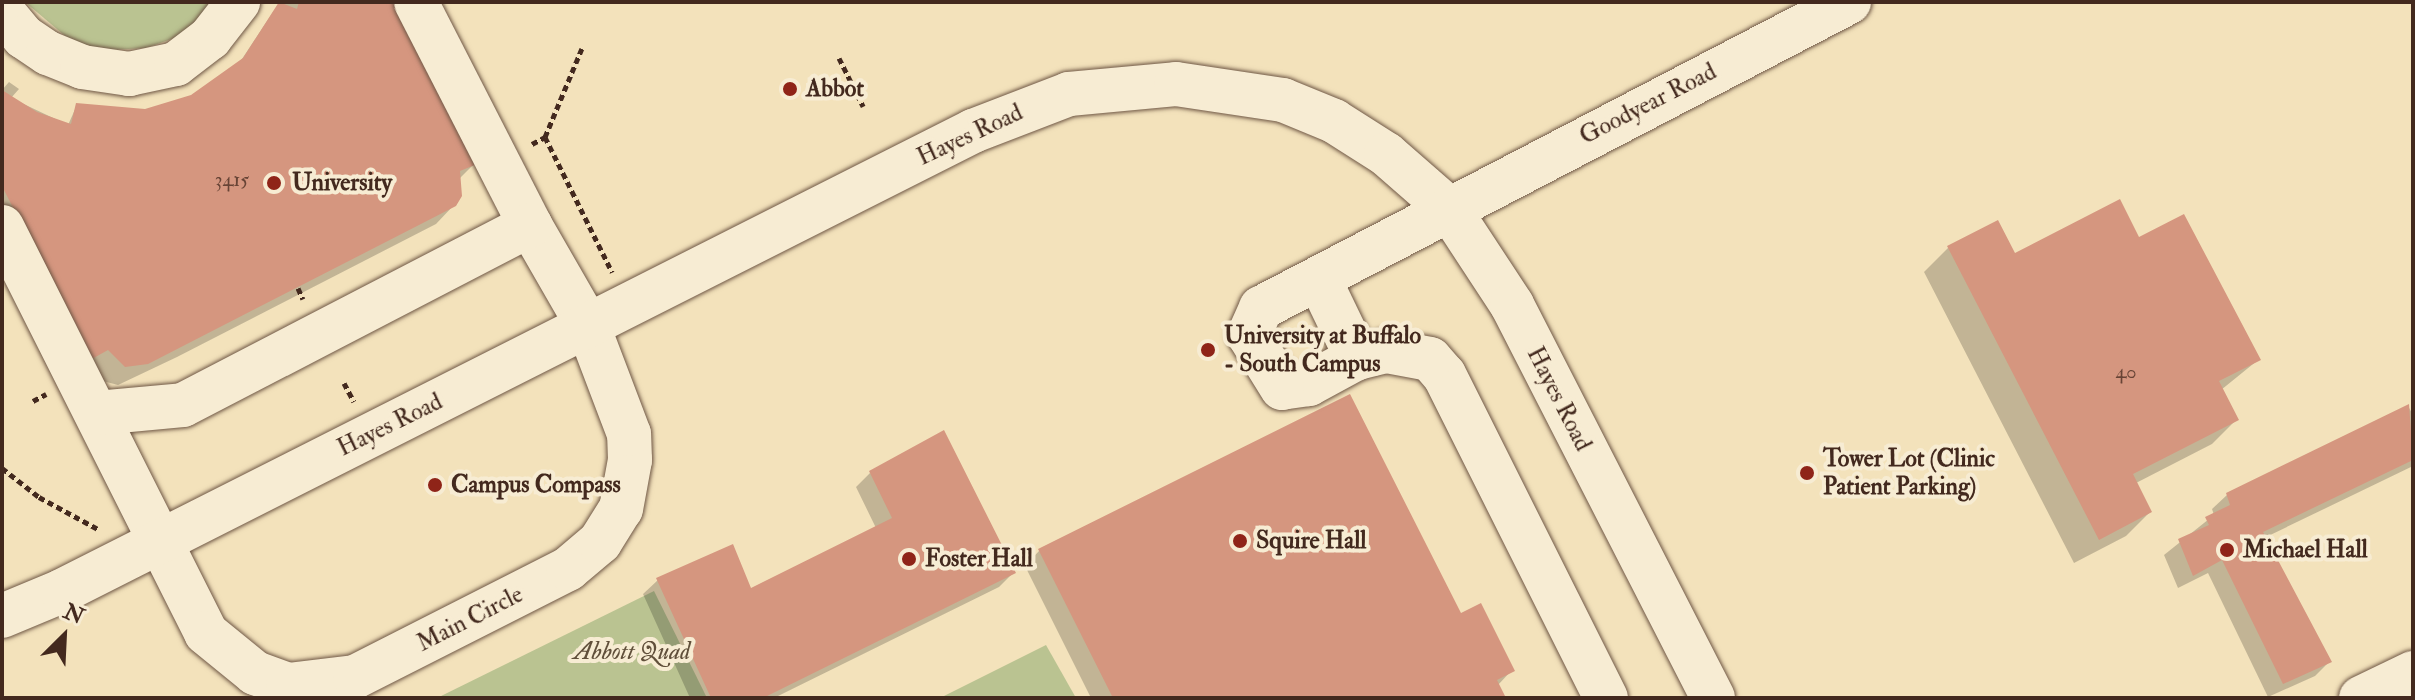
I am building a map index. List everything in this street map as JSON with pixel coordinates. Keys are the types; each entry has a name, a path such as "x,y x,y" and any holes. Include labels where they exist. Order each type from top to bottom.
{"street":[{"path":"2,11 24,37 48,53 82,67 129,74 176,64 210,38 238,2"},
{"name":"Main Circle","path":"2,227 97,413 156,541 206,633 255,673 288,685 355,677 568,569 600,542 621,509 630,460 629,434 588,326 530,225 416,2"},
{"name":"Goodyear Road","path":"1357,358 1309,384 1282,388 1249,335 1261,308 1849,2"},
{"name":"Hayes Road","path":"2,616 588,326 973,131 1037,104 1127,85 1227,88 1283,100 1334,121 1386,154 1449,209 1512,305 1713,698"},
{"path":"97,413 183,405 530,225"},
{"path":"1319,279 1357,358 1407,351 1430,359 1444,375 1606,698"},
{"path":"2361,698 2413,673"}],"path":[{"path":"582,48 545,137 619,286"},
{"path":"839,58 863,106"},
{"path":"2,468 39,497 99,529"}],"green space":[{"path":"25,2 214,2 180,36 146,48 111,50 77,46"},
{"name":"Abbott Quad","path":"654,591 707,698 437,698"},
{"path":"1046,645 1076,698 940,698"}],"building":[{"path":"279,2 297,9 299,2 394,2 477,164 460,171 462,196 456,206 148,364 125,367 108,350 90,360 2,186 2,90 37,112 71,124 76,103 145,109 191,95 243,58"},
{"path":"2120,199 2139,237 2184,214 2261,360 2219,381 2239,420 2133,474 2152,512 2099,540 1947,246 1998,220 2015,253"},
{"name":"Squire Hall","path":"1350,394 1461,613 1481,603 1515,671 1497,680 1506,698 1113,698 1038,549"},
{"name":"Michael Hall","path":"2409,404 2413,460 2263,532 2332,662 2283,684 2222,560 2193,576 2178,539 2209,525 2205,517 2230,505 2226,493"},
{"name":"Foster Hall","path":"944,430 1016,573 763,698 711,698 656,578 733,544 751,588 892,518 869,471"}],"place":[{"name":"Abbot","path":"790,89"},
{"name":"University","path":"274,183"},
{"name":"University at Buffalo - South Campus","path":"1208,350"},
{"name":"Tower Lot (Clinic Patient Parking)","path":"1807,473"},
{"name":"Campus Compass","path":"435,485"},
{"name":"Squire Hall","path":"1240,541"},
{"name":"Michael Hall","path":"2227,550"},
{"name":"Foster Hall","path":"909,559"}]}
